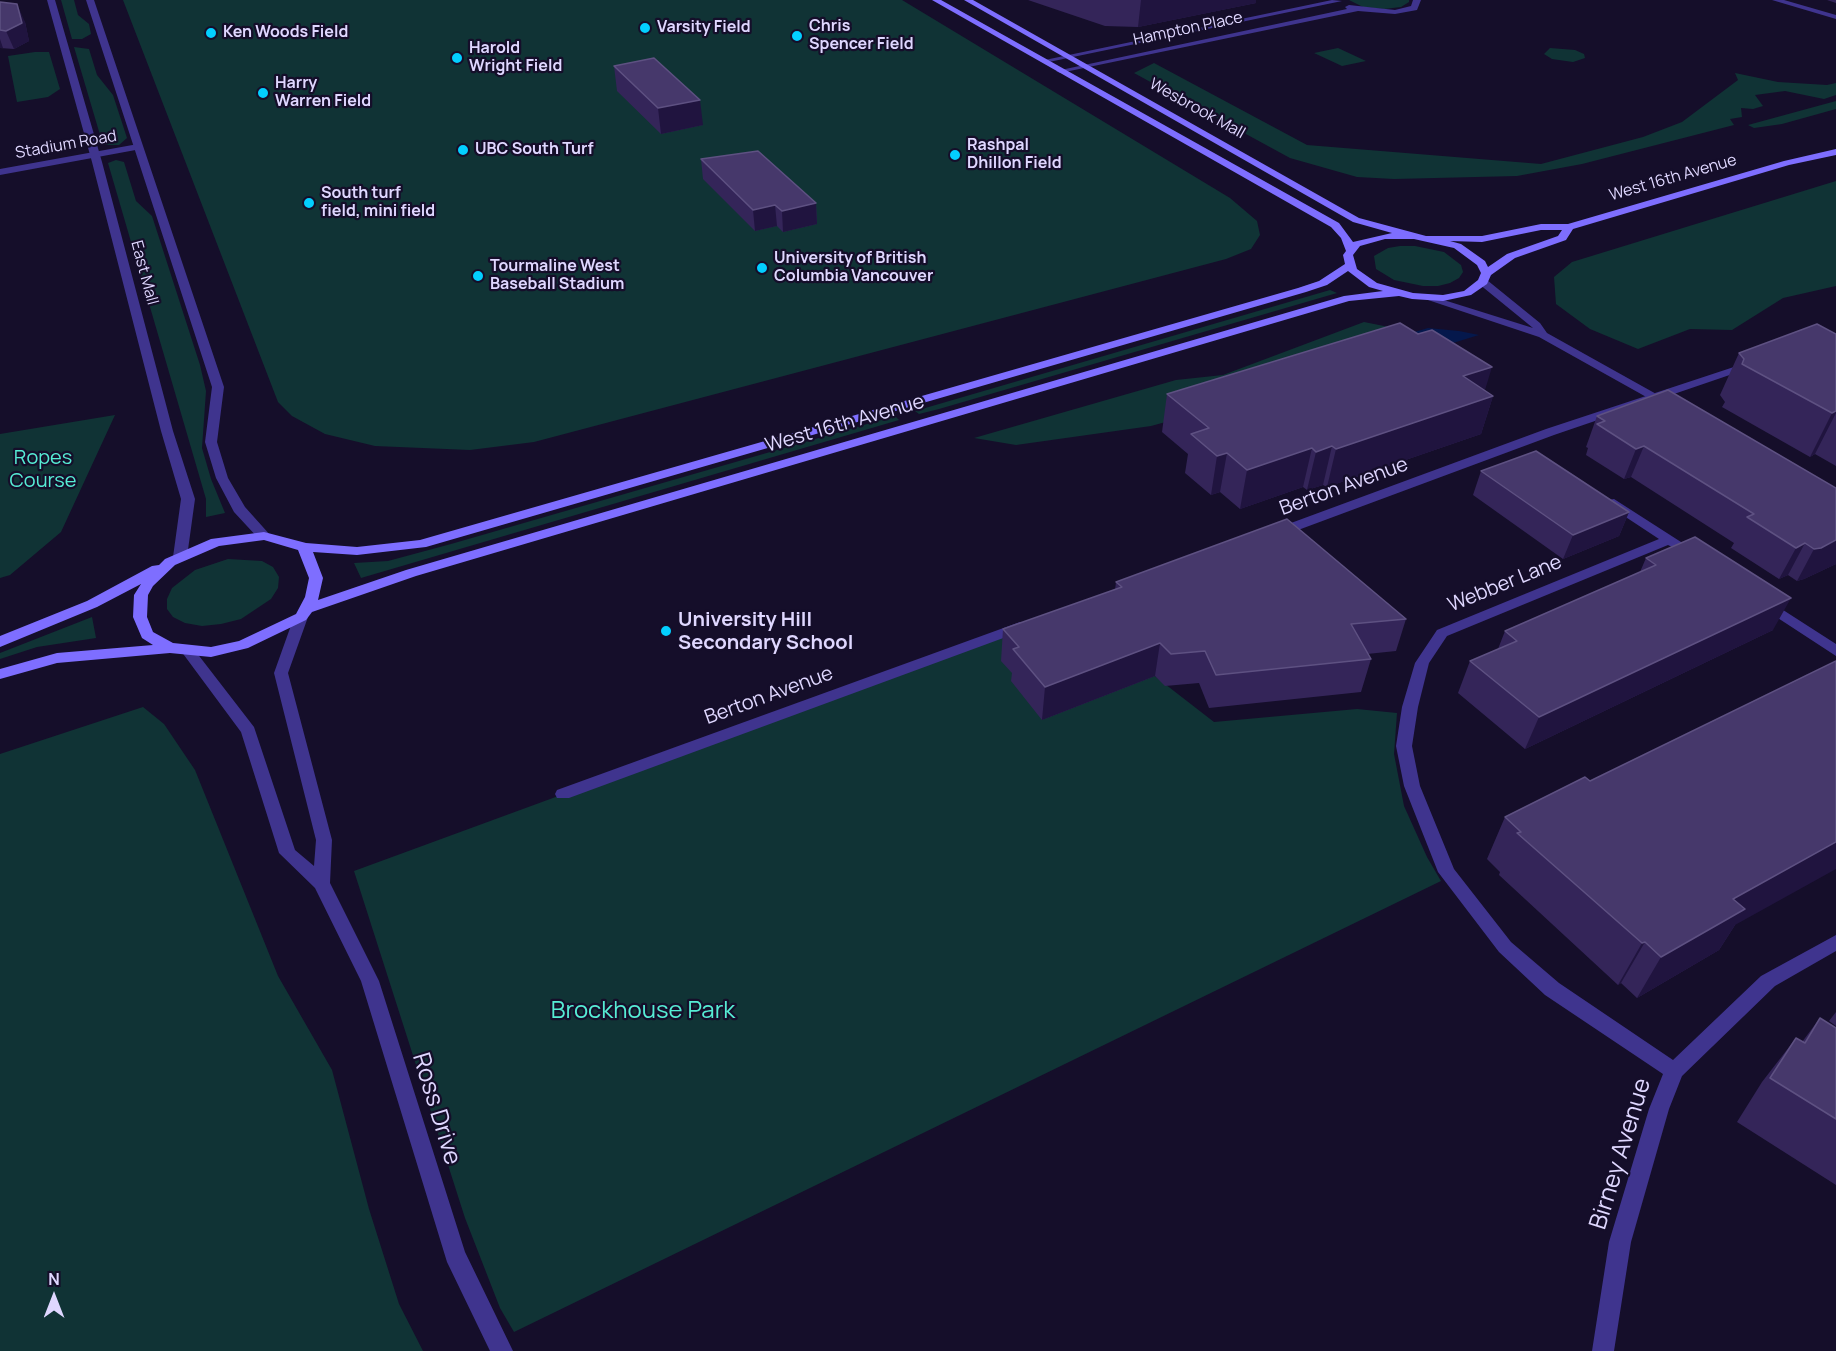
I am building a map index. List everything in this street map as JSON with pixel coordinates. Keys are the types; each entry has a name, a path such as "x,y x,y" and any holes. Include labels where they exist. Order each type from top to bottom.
{"main road":[{"name":"Wesbrook Mall","path":"936,0 1335,225 1346,237 1350,250"},
{"name":"Wesbrook Mall","path":"968,0 1356,220 1414,236"},
{"name":"West 16th Avenue","path":"1787,163 1836,142"},
{"name":"West 16th Avenue","path":"1431,238 1482,239 1541,227 1569,227 1787,163 1836,152"},
{"name":"West 16th Avenue","path":"304,613 411,573 1348,298 1397,293 1427,298 1467,293 1511,256 1562,238 1569,227"},
{"path":"1397,293 1364,280 1349,266 1347,260 1350,250 1374,237 1431,238 1467,251 1481,263 1484,278"},
{"name":"West 16th Avenue","path":"304,548 357,551 421,544 1291,294 1323,283 1349,266"},
{"path":"0,642 92,604 175,560 216,542 264,536 289,541 304,548 316,578 304,613 243,645 211,652 170,648 57,658 0,674"},
{"path":"170,648 147,635 140,617 141,596 148,583 175,560"}],"street":[{"name":"East Mall","path":"51,0 95,154 167,431 188,499 175,560"},
{"name":"East Mall","path":"90,0 218,387 211,442 222,478 239,509 264,536"},
{"path":"1338,1 1357,9 1383,13 1406,10 1417,4 1417,0"},
{"path":"1776,0 1836,17"},
{"name":"Hampton Place","path":"1044,61 1338,1"},
{"name":"Hampton Place","path":"1060,71 1357,9"},
{"name":"Stadium Road","path":"0,172 138,147"},
{"path":"1484,278 1536,326 1543,336"},
{"path":"1427,298 1543,336 1678,410"},
{"name":"Berton Avenue","path":"1262,539 1530,447 1654,396 1759,361"},
{"path":"1602,495 1691,555"},
{"name":"Webber Lane","path":"1669,540 1442,633 1422,663 1410,707 1404,746 1412,786 1447,872 1505,947 1552,989 1674,1071"},
{"path":"1758,599 1836,651"},
{"path":"304,613 281,673 324,840 321,883"},
{"name":"Berton Avenue","path":"563,794 1030,623"},
{"name":"Ross Drive","path":"188,651 248,731 288,853 321,883 370,981 455,1255 502,1351"},
{"name":"Birney Avenue","path":"1603,1351 1620,1242 1659,1109 1674,1071 1767,981 1836,942"}],"green space":[{"path":"61,0 74,0 78,15 89,24 91,34 82,39 72,39"},
{"name":"University of British Columbia Vancouver","path":"123,0 902,0 1230,198 1257,221 1260,235 1251,249 1226,259 534,442 470,450 375,446 325,434 292,416 278,402"},
{"path":"1349,0 1409,0 1409,2 1401,7 1384,9 1363,7"},
{"path":"74,47 89,49 97,75 113,95 127,138 119,145 103,145"},
{"path":"1338,48 1366,61 1342,66 1314,53"},
{"path":"1550,48 1575,50 1584,54 1585,58 1573,62 1552,59 1544,54"},
{"path":"49,52 60,89 48,97 17,102 8,56"},
{"path":"1154,63 1307,145 1541,164 1643,137 1682,122 1738,80 1735,73 1778,82 1827,85 1836,83 1836,95 1824,99 1785,91 1755,95 1763,106 1753,109 1741,108 1742,117 1730,119 1734,125 1582,164 1517,176 1394,179 1357,177 1290,158 1134,73"},
{"path":"1836,101 1836,109 1782,124 1754,128 1748,125"},
{"path":"116,160 124,162 136,201 152,216 200,365 206,391 202,448 211,479 225,513 206,517 206,499 108,163"},
{"path":"1836,181 1836,286 1783,298 1732,330 1690,329 1638,349 1590,329 1556,304 1554,277 1572,262"},
{"path":"1415,246 1444,252 1461,265 1463,272 1459,278 1438,286 1423,286 1394,280 1376,269 1374,256 1388,248"},
{"path":"1330,290 1337,293 939,409 919,414 915,411"},
{"path":"1364,322 1394,328 1384,362 1151,426 1016,445 974,438 1176,380 1223,375"},
{"name":"Ropes Course","path":"115,415 61,532 10,575 0,578 0,434"},
{"path":"895,416 899,420 361,578 354,563 388,561 451,544"},
{"path":"228,559 262,561 273,567 279,577 278,588 271,599 241,619 221,624 202,626 185,623 173,617 167,609 167,599 172,588 195,570"},
{"path":"92,617 96,638 37,647 0,659 0,653"},
{"name":"Brockhouse Park","path":"1081,619 1214,722 1357,709 1397,713 1394,754 1404,806 1427,857 1441,881 514,1332 500,1308 465,1218 354,871 997,635"},
{"path":"143,707 164,724 195,770 278,976 332,1070 369,1209 399,1304 423,1351 0,1351 0,754"}],"water":[{"path":"1428,328 1479,335 1453,343 1401,336"}],"building":[{"path":"0,2 17,4 22,23 6,31 0,30"},
{"path":"654,58 700,100 658,108 614,66"},
{"path":"758,151 816,203 782,211 775,205 753,210 701,159"},
{"path":"1400,323 1418,334 1432,330 1492,367 1463,376 1493,396 1336,449 1332,446 1316,452 1312,448 1247,470 1227,453 1217,456 1191,434 1209,428 1167,394"},
{"path":"1817,324 1836,334 1836,411 1832,413 1742,364 1744,359 1739,353"},
{"path":"1668,390 1836,488 1836,540 1821,548 1814,549 1805,543 1796,548 1747,517 1754,514 1644,446 1636,449 1597,424 1605,421 1597,416"},
{"path":"1536,451 1629,512 1573,535 1481,471"},
{"path":"1287,519 1406,619 1351,624 1371,659 1216,675 1205,651 1171,654 1160,643 1045,687 1013,649 1019,647 1003,629 1122,587 1116,582"},
{"path":"1695,537 1791,598 1539,717 1470,661 1517,641 1505,631 1656,565 1646,558"},
{"path":"1836,661 1836,842 1733,899 1745,909 1661,957 1517,833 1521,832 1505,817 1585,777 1590,781"},
{"path":"1820,1018 1836,1028 1836,1119 1770,1078 1796,1038 1805,1043"}],"place":[{"name":"Varsity Field","path":"645,28"},
{"name":"Ken Woods Field","path":"211,33"},
{"name":"Chris Spencer Field","path":"797,36"},
{"name":"Harold Wright Field","path":"457,58"},
{"name":"Harry Warren Field","path":"263,93"},
{"name":"UBC South Turf","path":"463,150"},
{"name":"Rashpal Dhillon Field","path":"955,155"},
{"name":"South turf field, mini field","path":"309,203"},
{"name":"University of British Columbia Vancouver","path":"762,268"},
{"name":"Tourmaline West Baseball Stadium","path":"478,276"},
{"name":"University Hill Secondary School","path":"666,631"}]}
